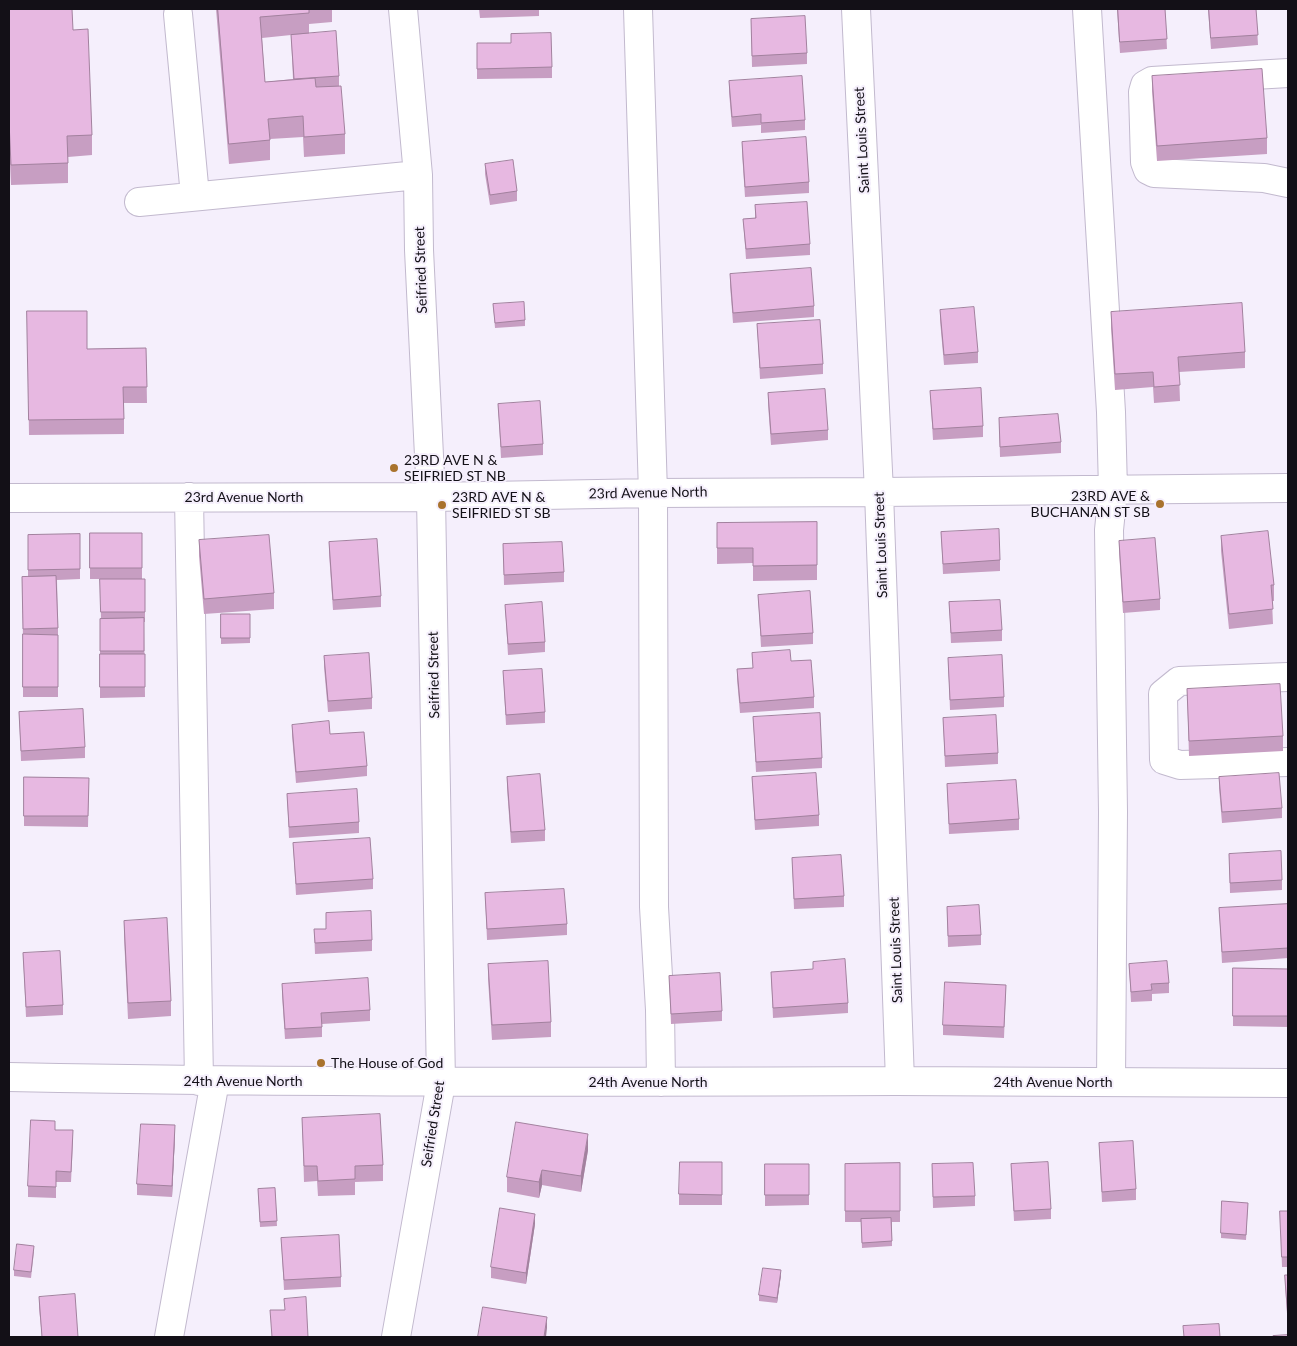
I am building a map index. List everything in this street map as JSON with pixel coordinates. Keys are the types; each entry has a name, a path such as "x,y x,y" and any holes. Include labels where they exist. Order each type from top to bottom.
{"street":[{"name":"Seifried Street","path":"396,1337 441,1083 431,497 419,250 418,175 403,9"},
{"path":"638,9 653,493 654,907 660,1010 661,1082"},
{"name":"Saint Louis Street","path":"856,9 879,492 900,1081"},
{"path":"1087,9 1111,412 1113,490 1109,530 1112,812 1111,1082"},
{"path":"178,14 195,196"},
{"path":"1288,73 1152,81 1145,85 1143,92 1145,162 1148,170 1154,173 1264,178 1288,183"},
{"path":"139,202 418,175"},
{"name":"23rd Avenue North","path":"9,498 431,497 653,493 1288,488"},
{"path":"168,1337 207,1081 189,497"},
{"path":"1288,677 1179,681 1163,694 1164,760 1180,765 1288,762"},
{"name":"24th Avenue North","path":"9,1078 441,1083 900,1081 1288,1083"}],"building":[{"path":"9,9 72,9 73,30 88,29 92,135 67,136 68,163 11,165"},
{"path":"218,9 309,9 309,13 260,17 265,82 315,78 316,87 341,86 345,134 304,137 303,116 268,119 270,140 229,144"},
{"path":"1118,9 1165,9 1167,39 1120,42"},
{"path":"1209,9 1256,9 1258,35 1211,38"},
{"path":"805,16 807,53 752,56 751,19"},
{"path":"336,31 339,76 294,79 291,35"},
{"path":"551,33 552,67 477,69 477,43 511,43 511,34"},
{"path":"1262,69 1267,138 1157,146 1152,76"},
{"path":"802,76 805,120 761,123 761,114 732,117 729,81"},
{"path":"806,137 809,182 745,187 742,142"},
{"path":"513,160 517,191 490,195 485,164"},
{"path":"807,202 810,244 746,249 743,219 756,218 755,205"},
{"path":"811,268 814,306 733,313 730,274"},
{"path":"524,302 525,320 495,323 493,304"},
{"path":"1242,303 1245,352 1178,357 1180,385 1154,387 1153,372 1115,374 1111,312"},
{"path":"974,307 978,352 944,355 940,310"},
{"path":"27,311 87,311 87,349 146,348 147,387 123,387 124,419 29,420"},
{"path":"820,320 823,364 760,368 757,324"},
{"path":"981,388 983,426 933,429 930,391"},
{"path":"825,389 828,430 771,434 768,393"},
{"path":"540,401 543,444 501,447 498,404"},
{"path":"1058,414 1061,442 1000,447 999,418"},
{"path":"817,522 817,565 753,566 753,548 717,548 717,523"},
{"path":"999,529 1000,560 943,564 941,532"},
{"path":"1268,531 1274,585 1271,585 1273,609 1229,614 1221,536"},
{"path":"90,533 142,533 142,568 90,568"},
{"path":"80,534 80,569 28,570 28,535"},
{"path":"269,535 274,593 204,599 199,540"},
{"path":"1155,538 1160,599 1123,602 1119,541"},
{"path":"377,539 381,596 333,600 329,542"},
{"path":"562,542 564,572 504,575 503,544"},
{"path":"56,576 58,628 23,629 22,577"},
{"path":"100,579 145,579 145,612 101,612"},
{"path":"810,591 813,633 761,636 758,595"},
{"path":"1000,600 1002,630 951,633 949,602"},
{"path":"542,602 545,642 508,644 505,605"},
{"path":"221,614 250,614 250,638 221,638"},
{"path":"144,618 144,651 100,651 100,619"},
{"path":"23,634 58,635 58,687 23,687"},
{"path":"790,650 791,661 811,660 814,697 740,703 737,669 753,668 752,653"},
{"path":"369,653 372,698 328,701 324,656"},
{"path":"100,654 145,654 145,687 100,687"},
{"path":"1002,655 1004,697 950,700 948,658"},
{"path":"542,669 545,712 506,715 503,671"},
{"path":"1280,684 1283,736 1189,741 1187,689"},
{"path":"83,709 85,747 21,751 19,712"},
{"path":"820,713 822,758 756,762 753,717"},
{"path":"996,715 998,753 945,756 943,718"},
{"path":"329,721 330,734 364,732 367,766 296,772 292,725"},
{"path":"816,773 819,815 755,820 752,777"},
{"path":"1279,773 1282,808 1222,812 1219,777"},
{"path":"540,774 545,830 511,832 507,777"},
{"path":"24,777 89,778 88,816 24,816"},
{"path":"1016,780 1019,819 949,824 947,784"},
{"path":"357,789 359,822 289,827 287,794"},
{"path":"370,838 373,879 296,884 293,843"},
{"path":"1281,851 1282,880 1230,883 1229,854"},
{"path":"841,855 844,896 794,899 792,858"},
{"path":"564,889 567,924 487,929 485,893"},
{"path":"1288,904 1288,948 1222,952 1219,908"},
{"path":"979,905 981,935 948,936 947,907"},
{"path":"371,911 372,940 315,943 314,929 326,929 326,913"},
{"path":"167,918 171,1001 128,1003 124,921"},
{"path":"60,951 63,1005 26,1007 23,953"},
{"path":"845,959 848,1003 773,1008 771,972 813,969 813,962"},
{"path":"548,961 551,1022 492,1025 488,964"},
{"path":"1167,961 1169,983 1151,984 1152,990 1131,992 1129,964"},
{"path":"1233,968 1288,969 1288,1016 1233,1016"},
{"path":"720,973 722,1011 671,1014 669,976"},
{"path":"368,978 370,1010 321,1013 322,1027 285,1029 282,984"},
{"path":"945,982 1006,985 1004,1027 943,1025"},
{"path":"380,1114 383,1165 355,1166 355,1179 318,1181 317,1166 304,1166 302,1118"},
{"path":"31,1120 55,1121 55,1130 73,1130 71,1172 56,1171 56,1187 28,1186"},
{"path":"516,1122 588,1134 581,1176 542,1170 539,1182 507,1177"},
{"path":"141,1124 175,1125 172,1186 137,1184"},
{"path":"1133,1141 1136,1189 1102,1192 1099,1143"},
{"path":"680,1162 722,1162 722,1195 679,1194"},
{"path":"1048,1162 1051,1209 1014,1211 1011,1164"},
{"path":"900,1163 900,1211 845,1211 845,1164"},
{"path":"973,1163 975,1196 933,1197 932,1164"},
{"path":"765,1164 809,1164 809,1195 765,1195"},
{"path":"275,1188 277,1221 260,1222 258,1189"},
{"path":"1222,1201 1248,1203 1246,1235 1221,1233"},
{"path":"500,1208 535,1214 526,1273 491,1267"},
{"path":"1280,1211 1288,1211 1288,1257 1282,1257"},
{"path":"891,1218 892,1241 862,1243 861,1219"},
{"path":"339,1235 341,1277 284,1280 281,1238"},
{"path":"17,1244 34,1246 31,1272 14,1270"},
{"path":"763,1268 781,1270 777,1298 759,1295"},
{"path":"1285,1275 1288,1275 1288,1317"},
{"path":"75,1294 78,1337 42,1337 39,1297"},
{"path":"306,1297 308,1337 272,1337 270,1310 285,1310 284,1299"},
{"path":"483,1307 547,1317 544,1337 478,1337"},
{"path":"1219,1324 1220,1337 1184,1337 1183,1326"},
{"path":"1288,1335 1288,1337 1273,1337 1273,1336"}],"place":[{"name":"23RD AVE N & SEIFRIED ST NB","path":"394,468"},
{"name":"23RD AVE & BUCHANAN ST SB","path":"1160,504"},
{"name":"23RD AVE N & SEIFRIED ST SB","path":"442,505"},
{"name":"The House of God","path":"321,1063"}]}
